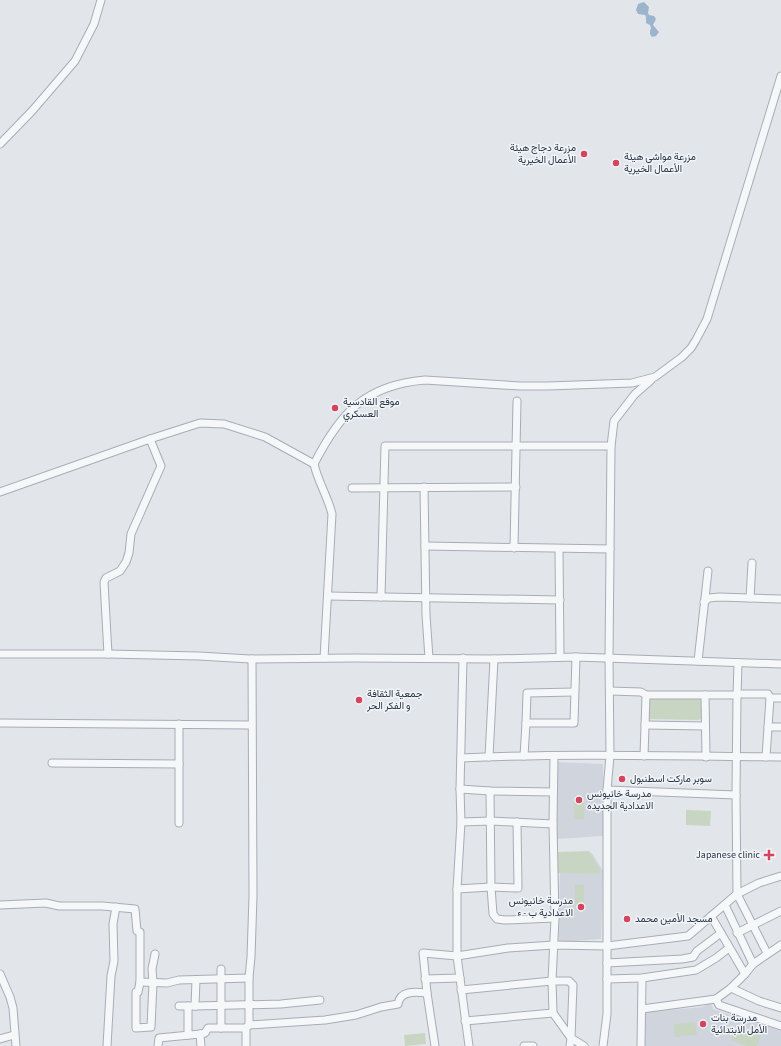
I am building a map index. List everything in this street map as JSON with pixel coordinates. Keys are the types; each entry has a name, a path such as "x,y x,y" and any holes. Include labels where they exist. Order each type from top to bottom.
{"street":[{"path":"0,144 32,111 75,61 94,24 101,0"},
{"path":"603,1046 607,1014 607,790 610,756 609,658 611,446 614,421 635,394 671,366 691,348 707,319 781,76"},
{"path":"314,464 334,428 348,413 370,394 394,385 425,380 520,386 619,384 632,383 655,377"},
{"path":"514,548 517,401"},
{"path":"0,492 200,423 224,424 265,436 314,464 320,485 332,514 324,658"},
{"path":"108,654 104,582 106,578 120,571 126,562 129,553 131,534 161,466 150,439"},
{"path":"381,597 385,446 611,446"},
{"path":"352,488 516,486"},
{"path":"424,487 425,598 429,658"},
{"path":"425,546 610,549"},
{"path":"559,549 560,657"},
{"path":"750,598 752,563"},
{"path":"698,661 708,571"},
{"path":"328,596 560,600"},
{"path":"704,602 709,598 720,597 781,599"},
{"path":"0,654 108,654 252,659 494,659 576,657 781,664"},
{"path":"526,723 574,723 576,657"},
{"path":"463,658 460,789 461,822 457,889 457,956 469,1046"},
{"path":"246,1046 253,896 252,659"},
{"path":"489,757 494,659"},
{"path":"738,663 736,795 738,894 767,953"},
{"path":"610,691 641,692 646,695 768,694 770,698 766,757"},
{"path":"524,756 527,693 574,692"},
{"path":"644,756 646,695"},
{"path":"705,695 706,757"},
{"path":"770,698 781,698"},
{"path":"0,723 250,725"},
{"path":"179,724 179,823"},
{"path":"645,725 705,726"},
{"path":"768,727 781,727"},
{"path":"461,758 524,756 781,757"},
{"path":"554,756 553,824 555,918 552,981 553,1013 571,1038 584,1046"},
{"path":"52,763 179,764"},
{"path":"460,789 553,792"},
{"path":"607,790 736,795"},
{"path":"490,791 491,887 493,914 497,919 555,918"},
{"path":"461,822 491,821 553,824"},
{"path":"457,889 491,887 518,888 517,822"},
{"path":"435,1046 425,979 423,953 457,956 508,948 554,945 607,946 688,936 738,894 759,883 781,876"},
{"path":"0,905 46,902 59,906 116,907 135,909 137,931 140,932 140,982 138,992 136,992 136,1028 151,1027 153,983 152,969 156,954"},
{"path":"725,904 753,964"},
{"path":"107,1046 111,976 114,961 112,924 116,907"},
{"path":"738,933 781,911"},
{"path":"711,916 745,974"},
{"path":"607,963 682,959 694,956 697,951 721,933"},
{"path":"642,1009 716,1000 731,988 753,964 767,953 781,945"},
{"path":"607,979 642,978 696,970 729,948"},
{"path":"221,969 221,1028"},
{"path":"0,974 13,1008 16,1046"},
{"path":"140,982 153,983 179,980 249,978"},
{"path":"425,979 460,978"},
{"path":"641,1046 642,978"},
{"path":"188,1035 196,980"},
{"path":"461,990 552,981 569,981 573,985 570,1046"},
{"path":"731,988 759,1001 781,1008"},
{"path":"158,1046 159,1038 200,1034 205,1032 208,1028 325,1020 356,1015 381,1007 398,1004 401,997 409,992 427,992"},
{"path":"179,1006 249,1006 320,1000"},
{"path":"716,1000 719,1005 780,1022"},
{"path":"465,1020 553,1013"},
{"path":"200,1034 201,1046"},
{"path":"0,1039 14,1035"},
{"path":"524,1046 533,1046"}],"shaded area":[{"name":"مدرسة خانيونس الاعدادية الجديده","path":"555,762 603,764 603,836 557,839"},
{"name":"مدرسة خانيونس الاعدادية ب - ء","path":"560,853 592,853 603,871 601,939 559,942"},
{"name":"مدرسة بنات الأمل الابتدائية","path":"711,1003 713,1009 731,1015 735,1013 781,1031 781,1046 644,1046 644,1016 648,1012 702,1007"}],"green space":[{"path":"647,698 702,698 703,717 699,720 647,719"},
{"path":"574,801 584,801 584,819 574,819"},
{"path":"686,810 711,811 710,826 686,825"},
{"path":"589,851 600,870 600,874 557,873 557,852"},
{"path":"575,885 584,885 584,906 575,906"},
{"path":"695,1022 697,1035 675,1037 674,1024"},
{"path":"737,1025 761,1035 757,1046 746,1046 731,1040"},
{"path":"425,1033 426,1044 405,1046 404,1035"}],"water":[{"path":"644,2 649,7 649,15 654,16 656,19 653,25 659,32 656,36 652,37 650,34 651,28 650,25 646,23 645,15 638,14 636,10 638,4"}],"place":[{"name":"مزرعة دجاج هيئة الأعمال الخيرية","path":"584,154"},
{"name":"مزرعة مواشي هيئة الأعمال الخيرية","path":"616,163"},
{"name":"موقع القادسية العسكري","path":"335,408"},
{"name":"جمعية الثقافة و الفكر الحر","path":"359,700"},
{"name":"سوبر ماركت اسطنبول","path":"622,779"},
{"name":"مدرسة خانيونس الاعدادية الجديده","path":"579,800"},
{"name":"Japanese clinic","path":"769,855"},
{"name":"مدرسة خانيونس الاعدادية ب - ء","path":"581,907"},
{"name":"مسجد الأمين محمد","path":"627,919"},
{"name":"مدرسة بنات الأمل الابتدائية","path":"703,1024"}]}
